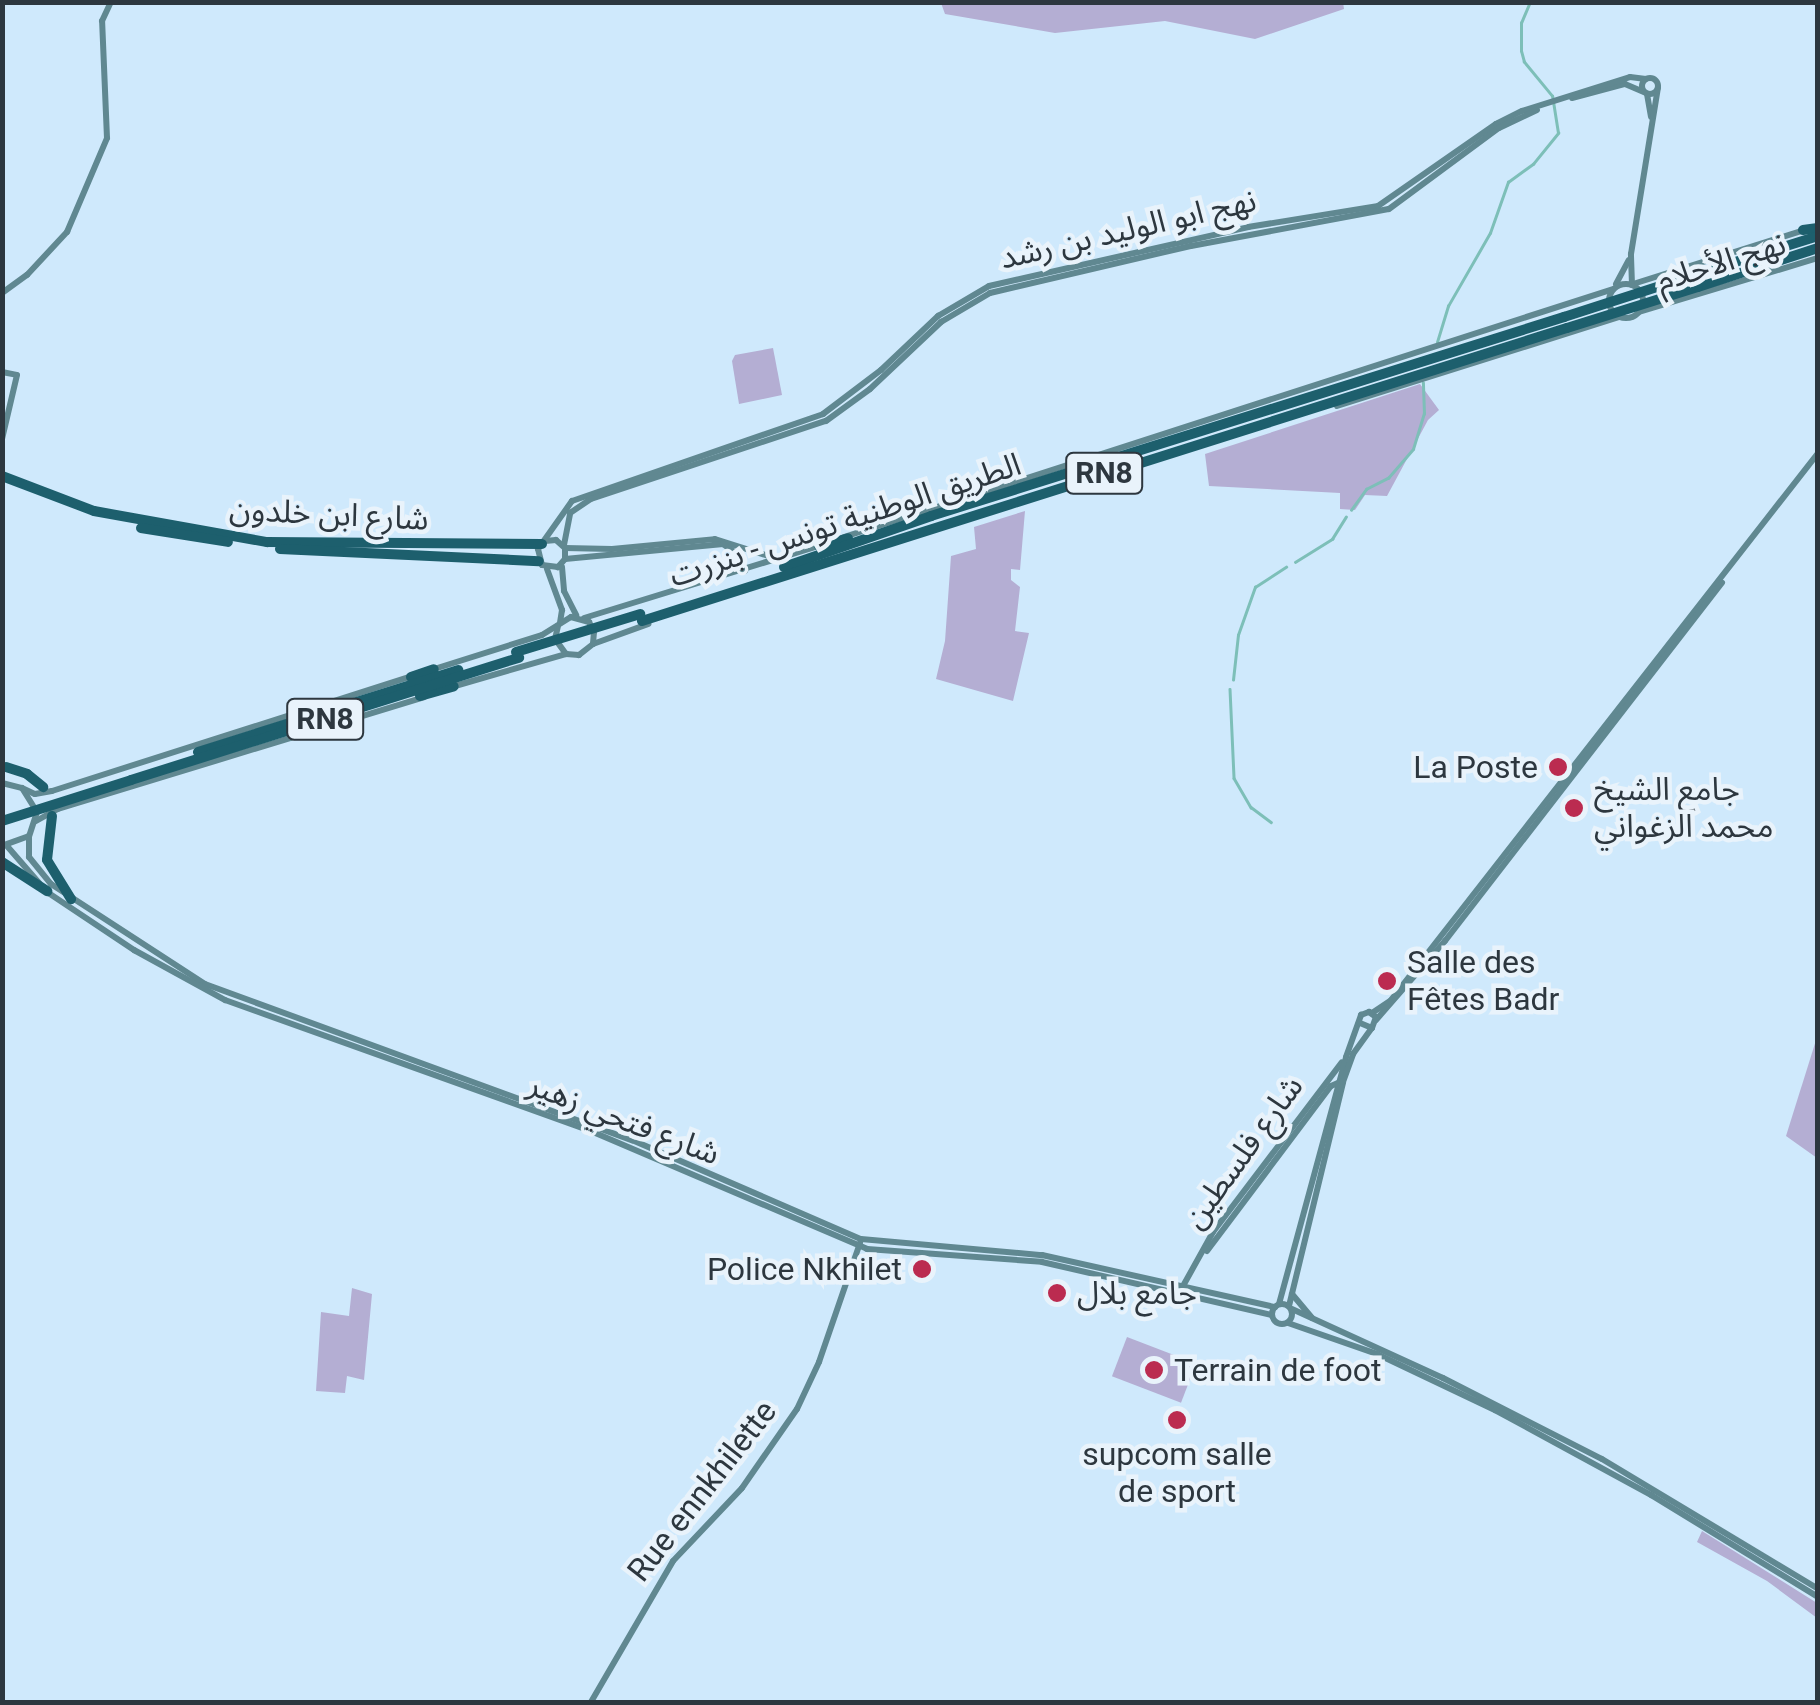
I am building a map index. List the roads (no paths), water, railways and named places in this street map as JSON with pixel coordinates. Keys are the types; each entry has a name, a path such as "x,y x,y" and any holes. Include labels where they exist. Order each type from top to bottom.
{"highway":[{"path":"1803,230 1818,227"},
{"name":"الطريق الوطنية تونس - بنزرت","path":"2,818 268,729 641,618 1058,487 1818,236"},
{"name":"الطريق الوطنية تونس - بنزرت","path":"641,618 929,517 1818,248"},
{"name":"RN8","path":"1058,487 1173,458"},
{"name":"RN8","path":"929,517 1052,470"},
{"name":"شارع ابن خلدون","path":"2,476 94,511 267,542 544,543"},
{"name":"شارع ابن خلدون","path":"2,484 111,522 267,548 543,564"},
{"name":"RN8","path":"881,548 1012,501"},
{"path":"819,546 929,517"},
{"name":"الطريق الوطنية تونس - بنزرت","path":"130,777 298,728 518,655"},
{"path":"268,729 434,669"},
{"path":"298,728 454,686"},
{"path":"4,776 27,774 42,787"},
{"path":"52,816 48,860 71,898"},
{"path":"2,862 47,892"}],"street":[{"path":"2,293 27,275 67,232 107,138 102,21 111,2"},
{"name":"نهج ابو الوليد بن رشد","path":"544,543 564,508 584,494 823,414 874,376 938,316 989,286 1248,226 1378,206 1496,124 1630,76 1646,79"},
{"path":"36,822 58,809 405,705 454,686 566,654 584,654 593,644 881,548 1639,312 1642,295 1632,285 1631,254 1651,112 1645,93 1646,79 1654,79 1658,87 1646,153"},
{"name":"نهج ابو الوليد بن رشد","path":"1556,100 1620,85 1645,93"},
{"path":"1645,93 1658,87"},
{"name":"نهج ابو الوليد بن رشد","path":"564,547 566,523 577,506 826,421 870,389 941,322 990,293 1191,246 1389,210 1499,128 1542,105"},
{"path":"4,776 35,794 52,791 434,669 580,617 745,572 1803,230"},
{"path":"1618,317 1608,302 1631,254"},
{"name":"نهج الأحلام","path":"1639,312 1818,258"},
{"path":"2,372 17,375 2,438"},
{"path":"1818,456 1373,1020 1340,1082 1275,1309 1279,1324 1288,1322 1347,1341 1600,1465 1685,1512 1818,1597"},
{"path":"566,654 557,645 558,592 543,564 544,543 556,540 564,547 721,539 782,559"},
{"path":"543,564 723,544 736,553 745,572"},
{"path":"564,547 564,591 580,617 592,626 593,644"},
{"path":"5,846 29,836 36,822 35,802 19,786"},
{"name":"شارع فتحي زهير","path":"29,836 26,851 33,864 71,898 184,974 238,999 632,1140 860,1242 1042,1255 1186,1284 1275,1309"},
{"name":"شارع فتحي زهير","path":"5,846 47,892 134,950 224,1000 586,1129 883,1252 1054,1264 1275,1309"},
{"path":"1288,1322 1290,1291 1346,1056 1361,1015 1373,1020"},
{"path":"1360,1023 1373,1020"},
{"name":"شارع فلسطين","path":"1186,1284 1213,1232 1346,1056"},
{"name":"شارع فلسطين","path":"1186,1284 1217,1234 1340,1082"},
{"name":"Rue ennkhilette","path":"591,1702 673,1561 742,1488 804,1396 860,1242"},
{"path":"1290,1291 1306,1314 1322,1324"},
{"path":"1275,1309 1290,1308 1535,1423 1818,1589"}],"waterway":[{"path":"1437,342 1448,306 1490,233 1508,182 1533,164 1558,133 1552,96 1524,62 1521,51 1521,23 1530,2"},
{"path":"1351,510 1366,489 1388,478 1413,449 1424,414 1423,383"},
{"path":"1295,562 1332,539 1346,517"},
{"path":"1233,680 1238,635 1255,587 1286,567"},
{"path":"1230,689 1234,778 1251,807 1271,822"}],"place":[{"name":"La Poste","path":"1558,767"},
{"name":"جامع الشيخ محمد الزغواني","path":"1574,808"},
{"name":"Salle des Fêtes Badr","path":"1387,981"},
{"name":"Police Nkhilet","path":"922,1269"},
{"name":"جامع بلال","path":"1057,1293"},
{"name":"Terrain de foot","path":"1154,1370"},
{"name":"supcom salle de sport","path":"1177,1420"}]}
